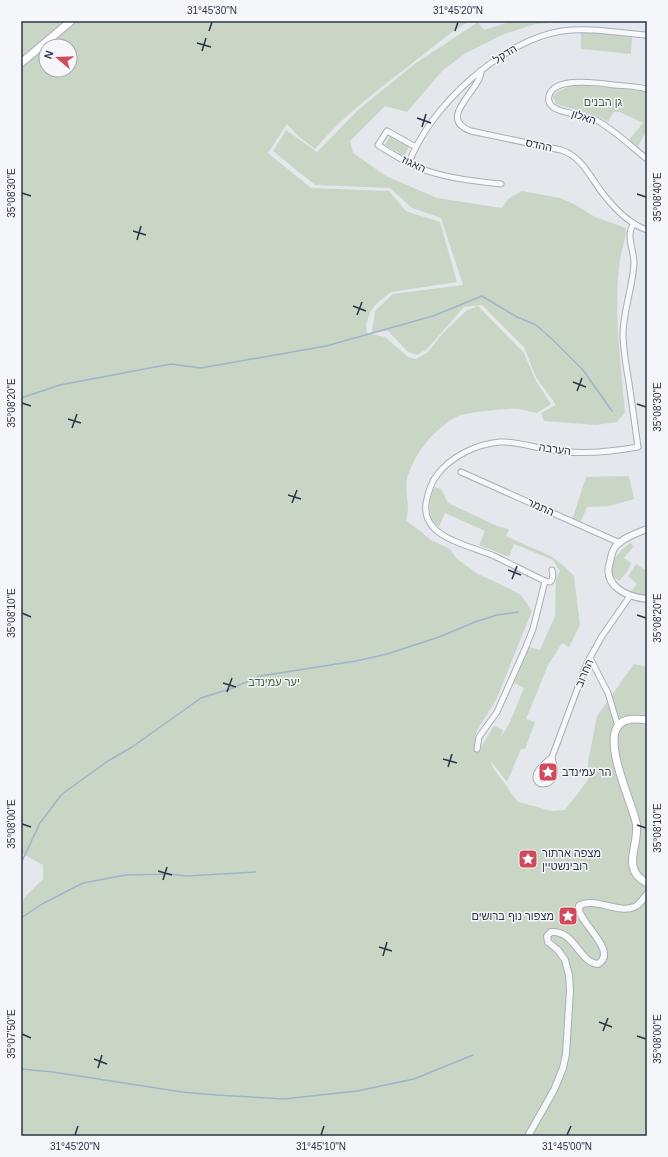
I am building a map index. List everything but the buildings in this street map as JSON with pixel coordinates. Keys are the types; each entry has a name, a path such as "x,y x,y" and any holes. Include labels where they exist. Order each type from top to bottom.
{"main road":[{"path":"21,63 71,21"},
{"path":"647,720 628,720 618,726 615,734 615,752 637,829 632,861 637,874 647,882"}],"street":[{"name":"הדקל","path":"409,163 416,147 429,126 444,107 481,71 514,48 537,37 554,32 581,30 647,36"},
{"name":"ההדס","path":"481,71 479,80 459,109 458,120 460,126 471,131 561,150 571,154 578,160 605,196 634,224 647,230"},
{"name":"האלון","path":"647,89 598,83 574,82 566,83 556,88 550,94 548,99 555,108 584,116 600,123 647,159"},
{"name":"האגוז","path":"416,147 387,131 378,145 409,163 426,170 445,176 501,184"},
{"name":"הערבה","path":"546,581 494,556 438,532 427,518 427,500 434,479 443,468 462,454 488,444 514,442 551,450 573,452 612,451 638,447 623,342 624,320 633,266 630,231 634,224"},
{"name":"התמר","path":"461,472 620,543"},
{"path":"647,529 620,543 613,551 608,566 608,574 611,580 621,590 630,596 647,599"},
{"path":"476,749 479,737 497,712 525,649 533,629 546,581 550,582 552,579 552,570"},
{"name":"החרוב","path":"552,757 555,772 554,778 548,783 541,784 536,778 538,770 552,757 590,658 607,628 630,596"},
{"path":"590,658 608,692 618,726"},
{"path":"528,1136 554,1090 563,1068 566,1054 570,990 569,975 565,960 558,950 548,942 547,936 551,932 558,931 566,935 590,961 598,964 603,960 604,954 594,931 580,915 578,910 579,906 585,903 618,908 630,908 639,904 647,894"}],"green space":[{"name":"יער עמינדב","path":"21,21 469,21 439,42 360,104 337,125 315,149 298,136 287,124 268,153 311,188 389,191 406,211 440,222 457,282 391,292 376,304 370,312 366,325 367,333 385,337 408,357 416,359 428,352 443,333 467,310 478,306 524,353 536,381 551,404 537,413 514,409 470,413 458,416 441,427 421,449 408,475 406,487 408,510 406,520 431,540 450,549 457,559 478,574 521,595 532,611 496,700 477,730 475,738 476,746 481,747 494,726 503,730 501,737 510,722 524,688 514,683 529,647 540,650 555,616 556,579 560,571 553,560 514,544 509,557 479,545 485,531 445,513 439,527 430,513 430,504 434,487 441,489 448,503 497,526 509,529 506,536 551,556 574,576 580,625 569,647 562,643 548,665 526,719 535,722 525,749 521,749 507,782 491,761 493,768 518,802 552,811 565,810 588,780 588,762 597,716 634,664 647,667 647,1136 21,1136 21,909 24,898 43,879 43,865 21,853"},
{"path":"512,21 581,21 536,24 504,34 466,53 443,70 407,112 385,106 350,141 353,153 386,176 437,198 502,208 508,199 522,191 560,198 576,205 595,217 626,228 620,262 617,304 625,413 617,422 596,425 544,421 541,413 556,405 536,377 524,347 482,305 464,307 427,349 417,355 408,352 388,331 372,332 375,311 393,294 463,285 441,218 412,208 390,188 315,185 273,151 286,130 317,152 358,110 416,63 478,22 484,30"},
{"path":"581,32 632,36 631,54 581,49"},
{"name":"גן הבנים","path":"578,85 642,91 647,93 647,137 644,135 638,146 629,140 643,123 620,112 614,112 608,122 597,116 556,104 553,97 555,94 567,87"},
{"path":"390,136 409,147 404,156 385,145"},
{"path":"629,476 634,499 609,506 587,507 580,523 572,520 586,477"},
{"path":"631,542 633,547 624,558 631,563 627,572 619,581 612,575 612,565 617,556"},
{"path":"636,564 645,570 647,567 647,595 629,594 637,584 628,576"}],"waterway":[{"path":"21,398 60,385 171,364 201,368 326,346 433,316 482,296 517,317 536,325 552,339 583,370 612,411"},
{"path":"21,863 40,823 62,794 201,698 230,689 260,676 356,661 387,654 439,637 475,622 497,615 518,612"},
{"path":"21,918 42,904 83,883 126,875 169,874 187,876 256,872"},
{"path":"21,1069 53,1072 182,1092 284,1099 357,1091 414,1079 473,1055"}],"place":[{"name":"הר עמינדב","path":"548,772"},
{"name":"מצפה ארתור רובינשטיין","path":"528,859"},
{"name":"מצפור נוף ברושים","path":"568,916"}]}
